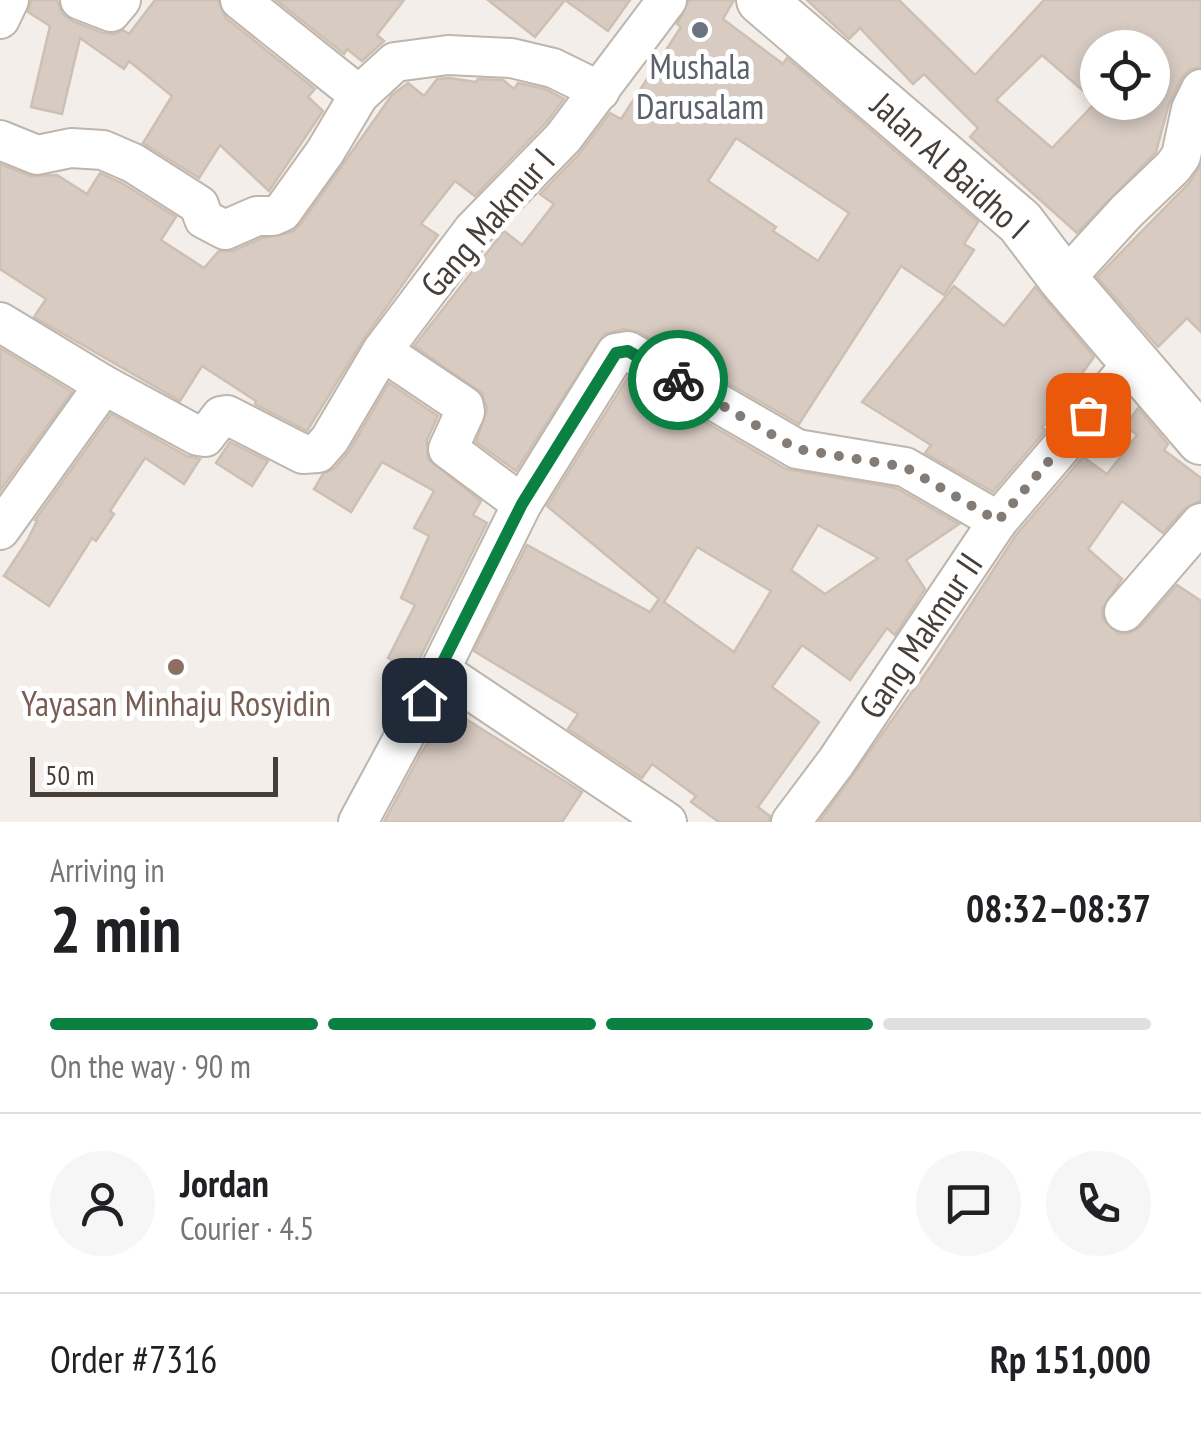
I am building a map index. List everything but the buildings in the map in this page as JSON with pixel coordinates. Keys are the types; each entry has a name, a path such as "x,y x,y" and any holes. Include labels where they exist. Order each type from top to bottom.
{"street":[{"path":"0,19 8,0"},
{"path":"80,0 111,12 121,0"},
{"path":"240,0 358,95"},
{"name":"Gang Makmur I","path":"104,385 198,436 205,437 221,416 228,415 304,454 318,453 382,351 473,230 562,138 667,0"},
{"name":"Jalan Al Baidho I","path":"761,0 1020,222 1064,280 1201,440"},
{"path":"0,140 37,155 71,148 110,152 199,205 204,219 225,230 256,216 282,212 358,95 395,62 448,55 511,58 553,68 600,91"},
{"path":"1064,280 1181,156 1191,109 1201,89"},
{"path":"0,322 104,385 0,530"},
{"path":"358,822 440,670 522,504 616,353 624,350 797,449 905,467 998,521"},
{"path":"382,351 464,406 465,412 448,449 522,504"},
{"name":"Gang Makmur II","path":"791,822 836,762 998,521 1133,362"},
{"path":"1124,612 1201,522"},
{"path":"440,670 658,819"}],"way so far":[{"path":"678,380 797,449 898,464 998,521 1088,415"}],"place":[{"name":"Mushala Darusalam","path":"700,30"},
{"name":"Yayasan Minhaju Rosyidin","path":"176,667"}],"route":[{"path":"424,700 522,504 616,353 628,351 678,380"}]}
